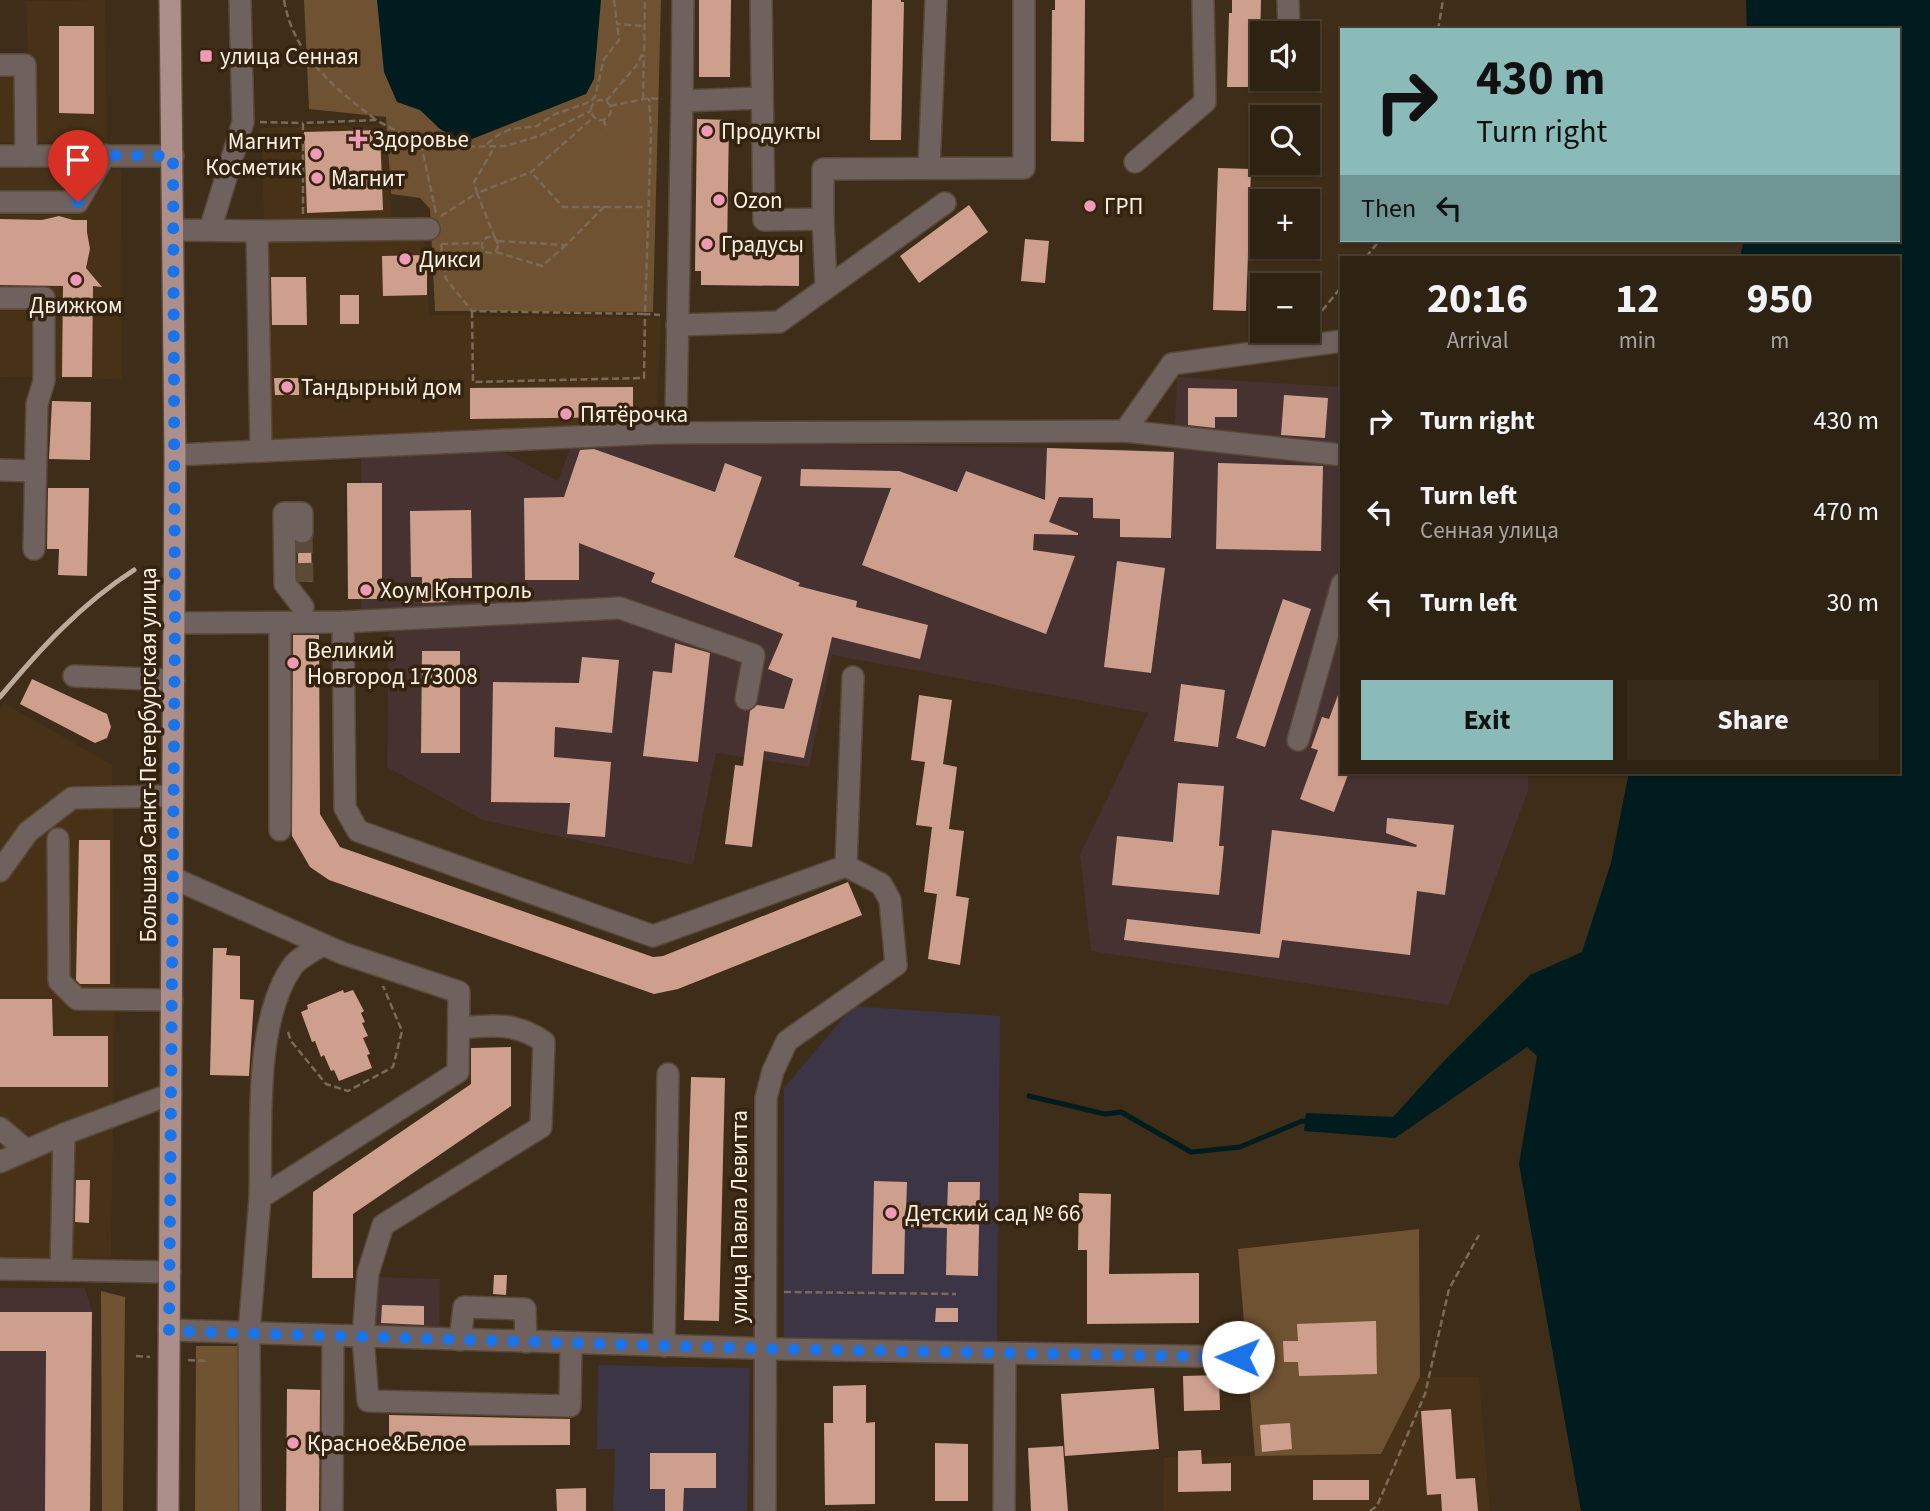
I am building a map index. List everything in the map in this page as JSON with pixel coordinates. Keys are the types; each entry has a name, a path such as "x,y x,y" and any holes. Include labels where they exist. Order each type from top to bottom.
{"main road":[{"name":"Большая Санкт-Петербургская улица","path":"169,1511 175,623 174,230 170,0"}],"street":[{"path":"210,230 243,122 240,0"},
{"path":"661,433 672,425 677,415 683,0"},
{"path":"761,0 764,220 822,219"},
{"path":"929,168 936,0"},
{"path":"827,286 822,219 823,169 1024,168 1024,0"},
{"path":"1135,162 1205,102 1203,0"},
{"path":"1288,0 1289,21"},
{"path":"0,65 25,65 26,156"},
{"path":"682,101 761,98"},
{"path":"0,202 78,202 105,155"},
{"path":"0,156 173,156"},
{"path":"677,321 779,322 945,203"},
{"path":"174,230 304,231 435,237"},
{"path":"257,231 261,451"},
{"path":"0,298 44,298 44,381 37,404 34,549"},
{"path":"1125,431 1172,365 1340,341"},
{"path":"175,456 661,433 1125,431 1340,455"},
{"path":"0,470 35,471"},
{"path":"302,532 302,513 284,513 285,584 303,615"},
{"path":"303,582 303,615"},
{"path":"1298,740 1340,591"},
{"path":"175,623 279,623 303,615 343,622 620,608 754,655 746,699"},
{"path":"343,622 345,808 358,831 653,936 846,866 853,677"},
{"path":"279,623 280,830"},
{"path":"74,676 174,680"},
{"path":"0,871 28,832 72,798 173,796"},
{"path":"58,839 59,981 77,999 172,1000"},
{"name":"улица Павла Левитта","path":"765,1511 766,1098 773,1070 787,1041 896,965 890,900 881,884 846,866"},
{"path":"173,878 323,945 459,992 458,1072 260,1198"},
{"path":"250,1511 249,1333 260,1198 263,1066 272,1009 293,965 323,945"},
{"path":"459,1028 506,1026 529,1032 544,1042 541,1127 383,1225 368,1273 363,1337 368,1401 570,1406 570,1344"},
{"path":"664,1346 668,1074"},
{"path":"0,1162 64,1134 171,1094"},
{"path":"0,1128 26,1150"},
{"path":"61,1269 64,1134"},
{"path":"0,1269 170,1272"},
{"path":"460,1340 464,1307 525,1309 526,1342"},
{"path":"169,1331 765,1349 1238,1357"},
{"path":"332,1511 333,1336"},
{"path":"1004,1511 1005,1353"}],"path":[{"path":"284,0 290,25 310,60 324,76 376,120 421,144 435,147 487,144 506,146 539,136 592,111"},
{"path":"594,117 593,101 604,59 620,40 614,0"},
{"path":"643,99 645,0"},
{"path":"1438,28 1443,0"},
{"path":"617,24 645,26"},
{"path":"606,101 636,66 644,51"},
{"path":"482,243 435,237 446,279 472,311 473,382 644,378 651,133 649,98"},
{"path":"610,106 649,98 682,101"},
{"path":"487,144 511,129 537,126 555,114 593,101 606,101 610,106 609,116 603,119 594,117"},
{"path":"421,144 437,218 477,193 531,172 594,117"},
{"path":"603,119 607,129"},
{"path":"243,122 376,120"},
{"path":"303,123 304,231"},
{"path":"495,146 474,182 496,240 496,252"},
{"path":"531,172 563,207 647,207"},
{"path":"482,243 487,254 496,252 542,266 604,207"},
{"path":"482,243 486,238 566,245"},
{"path":"1367,256 1378,242"},
{"path":"1320,312 1340,288"},
{"path":"472,311 645,314 677,321"},
{"path":"288,1030 291,1041 326,1084 348,1091 393,1067 402,1031 373,964"},
{"path":"1370,1511 1377,1506 1425,1394 1449,1289 1479,1235"}],"shaded area":[{"path":"105,0 107,143 0,142 0,56 28,56 26,1"},
{"path":"304,0 661,0 653,312 435,311 430,209 420,198 391,194 386,117 309,109"},
{"path":"385,124 393,238 425,237 429,315 661,318 656,433 271,443 261,128"},
{"path":"0,164 121,170 122,379 0,377"},
{"path":"1177,377 1340,387 1340,774 1528,774 1528,790 1449,1005 1091,951 1080,855 1148,713 832,655 809,767 716,753 693,865 482,820 387,767 389,612 361,611 361,453 497,449 558,481 572,442 1174,450"},
{"path":"4,703 112,765 115,994 111,1257 0,1259 0,708"},
{"name":"Детский сад № 66","path":"853,1006 1000,1016 997,1341 784,1338 784,1088"},
{"path":"1419,1229 1420,1377 1381,1454 1255,1456 1238,1249"},
{"path":"375,1277 440,1279 439,1330 373,1328"},
{"path":"0,1288 85,1288 92,1312 90,1511 0,1511"},
{"path":"101,1291 125,1297 123,1511 102,1511"},
{"path":"196,1346 244,1346 245,1511 195,1511"},
{"path":"598,1365 750,1368 747,1511 613,1511 615,1449 597,1449"},
{"path":"1420,1377 1479,1377 1490,1511 1163,1511 1164,1457 1381,1454"}],"water":[{"path":"377,0 601,0 594,79 586,94 472,139 458,139 440,129 420,110 397,102 384,72"},
{"path":"1746,0 1930,0 1930,1511 1581,1511 1519,1164 1537,1056 1527,1047 1395,1138 1304,1131 1306,1113 1393,1117 1444,1061 1530,975 1582,952 1611,863 1629,774 1900,774 1900,256 1740,256 1744,242 1900,242 1900,28 1747,28"}],"building":[{"path":"699,0 731,0 730,77 699,77"},
{"path":"872,0 904,2 901,140 870,140"},
{"path":"1055,0 1085,0 1084,142 1051,141 1052,10 1055,10"},
{"path":"1232,0 1261,0 1261,21 1250,21 1250,87 1227,87 1229,13 1232,13"},
{"path":"59,26 94,26 94,114 59,113"},
{"path":"697,119 729,120 727,254 799,255 799,286 701,285 701,271 695,271"},
{"path":"380,130 383,210 307,213 304,132"},
{"path":"1218,168 1250,169 1246,311 1213,310"},
{"path":"969,205 988,232 919,283 900,256"},
{"path":"59,216 87,220 90,249 86,268 102,287 93,286 92,377 62,377 63,286 0,285 0,219 42,220"},
{"path":"1025,239 1049,241 1045,283 1021,281"},
{"path":"427,255 427,295 383,296 382,256"},
{"path":"271,277 306,277 307,325 272,325"},
{"path":"340,295 359,295 359,324 340,324"},
{"name":"Тандырный дом","path":"274,378 299,378 299,395 275,395"},
{"path":"633,387 633,417 470,419 470,388"},
{"path":"1188,388 1237,389 1237,417 1215,417 1215,428 1188,425"},
{"path":"1284,395 1328,398 1325,438 1281,435"},
{"path":"52,401 91,402 90,460 49,459"},
{"path":"1047,448 1174,452 1171,538 1120,537 1120,519 1093,518 1093,498 1059,497 1049,522 1078,535 1034,534 1033,550 1075,556 1046,634 862,565 891,488 800,486 801,469 899,471 957,492 966,471 1045,500"},
{"path":"594,449 715,492 725,463 762,477 734,557 800,583 798,586 857,601 856,607 928,625 920,659 832,637 804,758 764,751 752,847 725,844 735,765 743,766 750,711 757,705 784,709 793,679 768,669 783,634 651,582 655,573 579,543 579,580 525,580 524,498 564,497 580,450"},
{"path":"1218,463 1323,466 1321,551 1216,549"},
{"path":"347,483 382,483 382,599 348,599"},
{"path":"48,488 89,488 87,576 58,575 59,549 47,549"},
{"path":"471,510 472,578 448,578 448,602 422,603 422,577 411,577 410,511"},
{"path":"311,541 312,582 300,582 298,544"},
{"path":"1117,561 1165,568 1151,673 1104,667"},
{"path":"1283,599 1311,609 1265,747 1236,738"},
{"path":"293,635 319,635 320,814 340,847 653,957 663,956 848,882 862,915 678,989 654,994 329,880 310,867 292,836"},
{"path":"675,643 710,653 698,762 643,756 653,671 672,673"},
{"path":"422,651 460,651 460,753 421,753"},
{"path":"582,657 619,660 612,733 555,727 554,757 611,762 605,837 567,834 570,803 491,802 493,682 579,683"},
{"path":"32,679 107,714 111,727 107,738 95,743 20,704"},
{"path":"1181,684 1225,690 1218,747 1174,741"},
{"path":"1340,690 1340,774 1348,774 1334,812 1300,799 1318,750 1311,748 1322,717 1329,719"},
{"path":"919,695 952,700 943,764 957,767 949,829 964,831 956,896 969,898 960,965 928,959 937,894 924,892 932,827 916,825 925,762 911,760"},
{"path":"1178,783 1224,786 1219,846 1224,846 1219,895 1112,885 1117,836 1173,842"},
{"path":"1387,818 1454,825 1445,895 1417,891 1410,955 1282,940 1279,958 1124,940 1127,919 1260,934 1272,830 1416,847 1417,845 1386,833"},
{"path":"79,840 110,840 110,984 80,984 76,980"},
{"path":"213,948 227,948 226,955 240,956 240,999 254,1000 249,1076 210,1075"},
{"path":"343,990 344,993 353,990 364,1011 361,1013 365,1022 362,1023 368,1036 363,1038 370,1054 367,1055 372,1068 339,1081 324,1055 321,1057 315,1041 312,1042 301,1012 308,1009 307,1005"},
{"path":"0,999 52,999 53,1036 108,1036 108,1087 0,1087"},
{"path":"511,1047 511,1106 353,1214 353,1278 312,1278 313,1192 471,1084 471,1048"},
{"path":"691,1077 725,1078 719,1321 684,1320"},
{"path":"76,1180 90,1180 89,1223 75,1222"},
{"path":"874,1181 907,1182 906,1213 947,1214 948,1182 980,1182 978,1276 946,1275 947,1228 905,1227 904,1274 872,1274"},
{"path":"1079,1193 1111,1194 1109,1274 1199,1273 1199,1323 1087,1324 1087,1250 1078,1250"},
{"path":"494,1275 507,1275 506,1295 493,1294"},
{"path":"382,1305 424,1306 424,1325 381,1323"},
{"path":"936,1308 958,1308 958,1322 935,1322"},
{"path":"0,1312 92,1312 90,1511 45,1511 46,1351 0,1351"},
{"path":"1376,1321 1377,1374 1299,1376 1298,1362 1284,1362 1283,1341 1298,1341 1297,1324"},
{"path":"1219,1375 1220,1410 1184,1411 1183,1376"},
{"path":"866,1385 866,1423 875,1422 875,1504 825,1505 824,1423 833,1423 833,1386"},
{"path":"1154,1388 1159,1449 1065,1456 1061,1394"},
{"path":"287,1389 320,1390 319,1511 286,1511"},
{"path":"1451,1409 1456,1479 1475,1478 1478,1511 1442,1511 1441,1494 1427,1495 1421,1411"},
{"path":"389,1415 570,1419 570,1445 389,1446"},
{"path":"1290,1423 1292,1449 1262,1452 1260,1425"},
{"path":"935,1443 968,1444 968,1501 935,1501"},
{"path":"1063,1446 1068,1511 1031,1511 1028,1448"},
{"path":"1201,1450 1202,1464 1231,1463 1231,1491 1178,1492 1178,1451"},
{"path":"650,1453 716,1453 716,1488 684,1488 683,1511 665,1511 665,1489 650,1489"},
{"path":"1313,1480 1369,1480 1369,1500 1313,1500"},
{"path":"586,1488 586,1511 557,1511 556,1489"}],"waterway":[{"path":"1029,1096 1105,1114 1121,1112 1191,1152 1240,1147 1302,1121 1312,1122"}],"tunnel":[{"path":"302,532 303,582"}],"railway":[{"path":"0,697 62,628 96,597 134,570"}],"place":[{"name":"улица Сенная","path":"206,56"},
{"name":"Продукты","path":"707,131"},
{"name":"Здоровье","path":"358,139"},
{"name":"Магнит Косметик","path":"316,154"},
{"name":"Магнит","path":"317,178"},
{"name":"Ozon","path":"719,200"},
{"name":"ГРП","path":"1090,206"},
{"name":"Градусы","path":"707,244"},
{"name":"Дикси","path":"405,259"},
{"name":"Движком","path":"76,280"},
{"name":"Тандырный дом","path":"287,387"},
{"name":"Пятёрочка","path":"566,414"},
{"name":"Хоум Контроль","path":"366,590"},
{"name":"Великий Новгород 173008","path":"293,663"},
{"name":"Детский сад № 66","path":"891,1213"},
{"name":"Красное&Белое","path":"293,1443"}],"route":[{"path":"78,202 105,155 173,156 175,623 169,1331 777,1349 1238,1357"}]}
